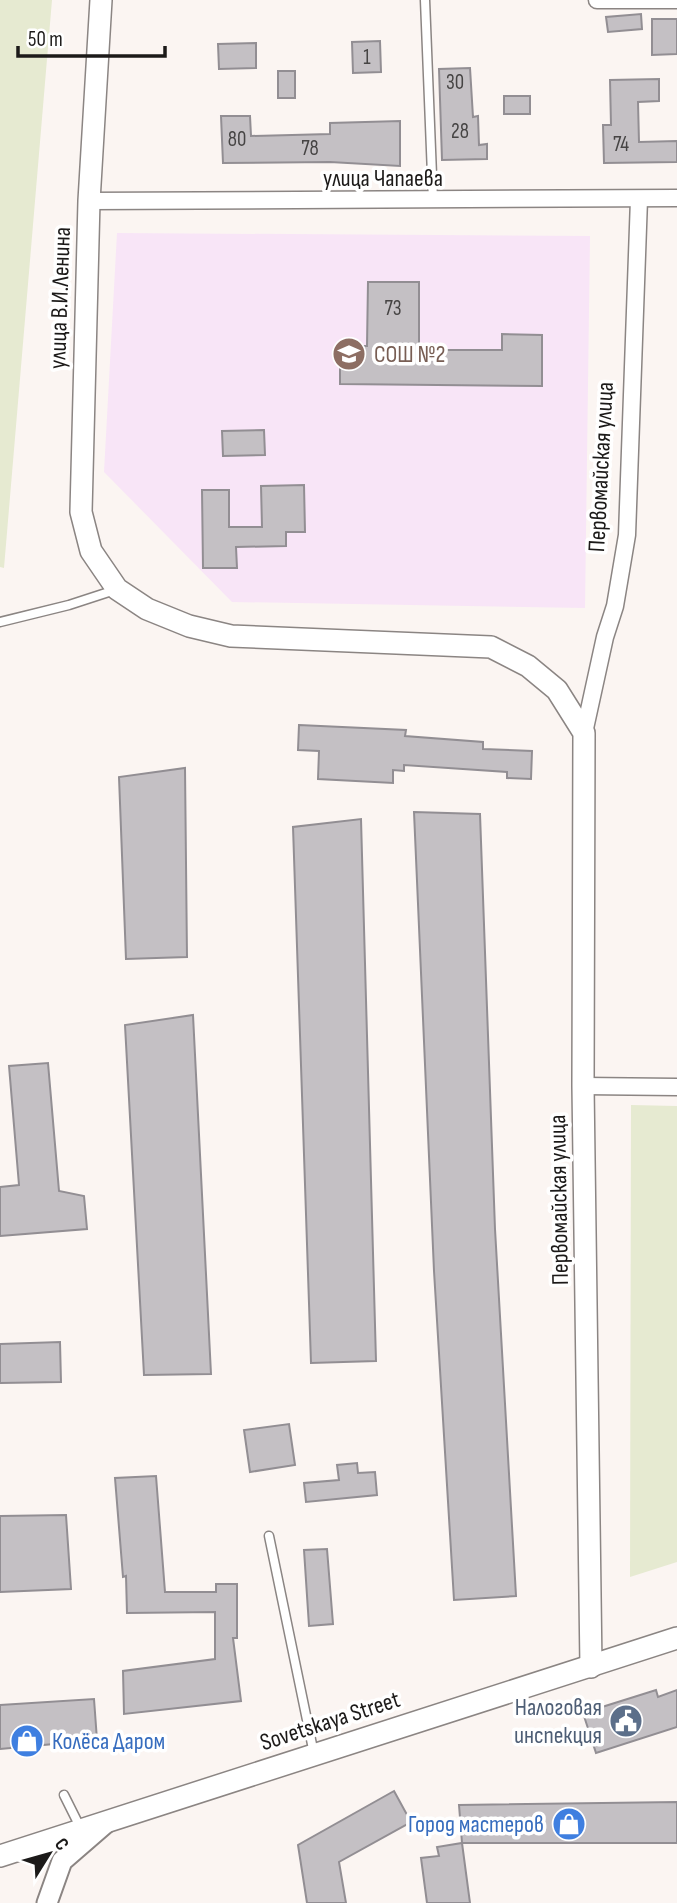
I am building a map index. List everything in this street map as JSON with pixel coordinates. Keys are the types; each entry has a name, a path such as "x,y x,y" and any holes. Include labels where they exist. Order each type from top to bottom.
{"main road":[{"name":"улица В.И.Ленина","path":"101,0 89,201 81,512 91,551 117,589"},
{"path":"117,589 147,609 189,626 231,636 491,647 528,666 557,690 584,733"},
{"name":"Первомайская улица","path":"584,733 583,1086 590,1667"},
{"name":"Sovetskaya Street","path":"0,1856 677,1638"}],"street":[{"path":"597,0 677,0"},
{"name":"улица Чапаева","path":"89,201 677,198"},
{"name":"Первомайская улица","path":"584,733 605,638 615,606 626,535 639,199"},
{"path":"583,1086 677,1087"},
{"path":"47,1903 62,1861 110,1819"}],"lane":[{"path":"425,0 433,200"},
{"path":"0,622 69,605 117,589"},
{"path":"270,1536 314,1754"},
{"path":"64,1795 81,1829"}],"shaded area":[{"name":"СОШ №2","path":"117,233 590,236 585,608 232,602 104,472"}],"green space":[{"path":"0,0 52,0 4,568 0,567"},
{"path":"631,1105 677,1106 677,1562 630,1577"}],"building":[{"path":"641,14 642,29 608,32 606,17"},
{"path":"652,19 677,19 677,54 652,55"},
{"path":"380,41 381,72 353,73 352,42"},
{"path":"256,43 256,68 219,69 218,44"},
{"path":"470,68 473,117 478,116 479,145 487,144 487,159 442,160 439,69"},
{"path":"278,71 295,71 295,98 278,98"},
{"path":"659,79 659,101 638,102 639,142 677,141 677,162 604,163 603,125 611,125 610,80"},
{"path":"504,96 530,96 530,114 504,114"},
{"path":"221,116 250,116 251,136 330,134 330,123 400,121 400,166 330,162 223,163"},
{"path":"368,282 419,282 419,350 502,350 502,334 542,335 542,386 340,384 340,346 367,346"},
{"path":"264,430 265,455 223,456 222,431"},
{"path":"304,485 305,532 286,532 286,546 236,547 237,568 203,568 202,490 229,490 229,527 262,527 261,486"},
{"path":"299,725 406,730 405,736 483,742 483,749 532,751 531,779 507,778 507,772 404,765 404,771 393,770 393,783 318,779 319,751 298,750"},
{"path":"185,768 187,957 126,959 119,777"},
{"path":"414,812 480,814 495,1229 516,1596 454,1600 434,1271"},
{"path":"361,819 376,1361 311,1363 293,827"},
{"path":"193,1015 211,1374 144,1375 125,1025"},
{"path":"48,1063 59,1191 84,1196 87,1229 0,1236 0,1187 19,1185 9,1066"},
{"path":"60,1342 61,1382 0,1383 0,1344"},
{"path":"289,1424 295,1465 250,1472 244,1430"},
{"path":"357,1463 358,1473 375,1472 377,1495 306,1502 304,1483 339,1480 337,1465"},
{"path":"156,1476 165,1592 216,1592 216,1584 237,1584 237,1638 233,1638 241,1701 124,1714 123,1671 215,1659 215,1612 127,1613 126,1576 123,1577 115,1478"},
{"path":"66,1515 71,1589 0,1592 0,1516"},
{"path":"327,1549 333,1624 309,1626 304,1550"},
{"name":"Налоговая инспекция","path":"656,1690 658,1697 677,1690 677,1727 596,1753 583,1713"},
{"path":"94,1699 97,1740 0,1749 0,1705"},
{"path":"394,1791 411,1822 339,1862 346,1903 307,1903 298,1845"},
{"name":"Город мастеров","path":"677,1802 677,1843 462,1843 459,1805"},
{"path":"462,1843 470,1903 427,1903 421,1858 439,1856 437,1847"}],"place":[{"name":"СОШ №2","path":"349,354"},
{"name":"Налоговая инспекция","path":"626,1721"},
{"name":"Колёса Даром","path":"27,1741"},
{"name":"Город мастеров","path":"569,1824"}]}
